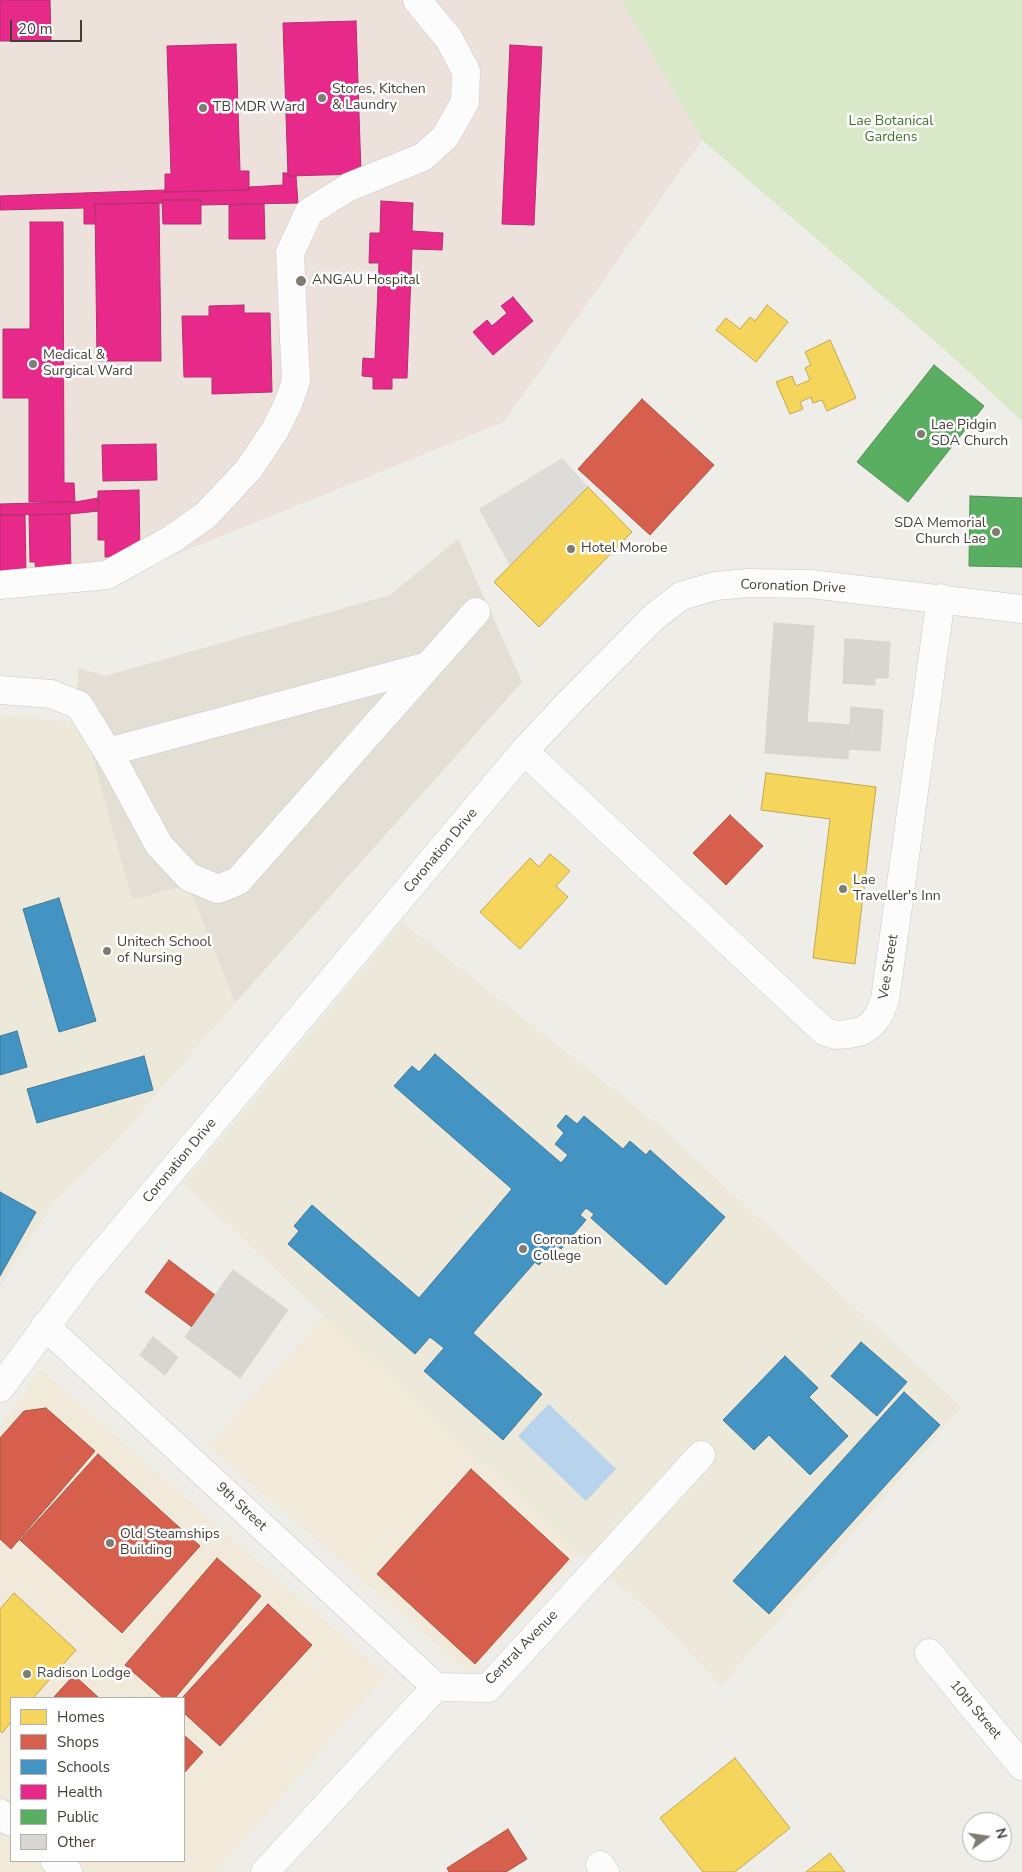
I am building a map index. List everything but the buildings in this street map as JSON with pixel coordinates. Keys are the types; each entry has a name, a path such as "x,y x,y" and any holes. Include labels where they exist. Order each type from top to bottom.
{"street":[{"path":"0,584 107,575 172,539 206,516 249,469 275,430 288,404 296,381 290,253 309,212 348,187 423,157 445,137 465,102 466,71 449,39 416,0"},
{"name":"Coronation Drive","path":"0,1388 92,1265 524,752 654,617 681,596 715,586 748,583 811,584 1022,609"},
{"name":"Vee Street","path":"524,752 825,1032 848,1034 862,1031 872,1024 886,999 941,598"},
{"path":"0,690 51,694 79,705 108,752 159,845 189,877 218,889 238,881 476,612"},
{"path":"108,752 428,666"},
{"name":"9th Street","path":"45,1326 436,1687"},
{"name":"Central Avenue","path":"436,1687 488,1688 701,1454"},
{"name":"10th Street","path":"929,1653 1022,1766"},
{"path":"265,1872 436,1687"},
{"path":"0,1813 10,1821"},
{"path":"56,1862 68,1872"}],"shaded area":[{"name":"ANGAU Hospital","path":"0,0 621,0 702,140 504,422 147,566 0,584"},
{"path":"562,458 588,487 510,566 479,509"},
{"path":"458,539 522,682 235,1003 188,885 132,900 89,745 74,722 79,668 105,676 390,595"},
{"name":"Unitech School of Nursing","path":"0,715 74,722 89,745 132,900 188,885 235,1003 112,1146 54,1201 0,1287"},
{"name":"Coronation College","path":"402,922 661,1127 962,1407 721,1686 650,1611 580,1553 324,1316 184,1183"},
{"path":"324,1316 580,1553 470,1673 208,1446"},
{"path":"41,1370 386,1675 216,1872 0,1872 0,1427"}],"green space":[{"name":"Lae Botanical Gardens","path":"621,0 1022,0 1022,421 944,349 702,140"}],"water":[{"path":"549,1404 616,1469 586,1501 518,1436"}],"place":[{"name":"Stores, Kitchen & Laundry","path":"322,98"},
{"name":"TB MDR Ward","path":"203,108"},
{"name":"ANGAU Hospital","path":"301,281"},
{"name":"Medical & Surgical Ward","path":"33,364"},
{"name":"Lae Pidgin SDA Church","path":"921,434"},
{"name":"SDA Memorial Church Lae","path":"996,532"},
{"name":"Hotel Morobe","path":"571,549"},
{"name":"Lae Traveller's Inn","path":"843,889"},
{"name":"Unitech School of Nursing","path":"107,951"},
{"name":"Coronation College","path":"523,1249"},
{"name":"Old Steamships Building","path":"110,1543"},
{"name":"Radison Lodge","path":"27,1674"}]}
